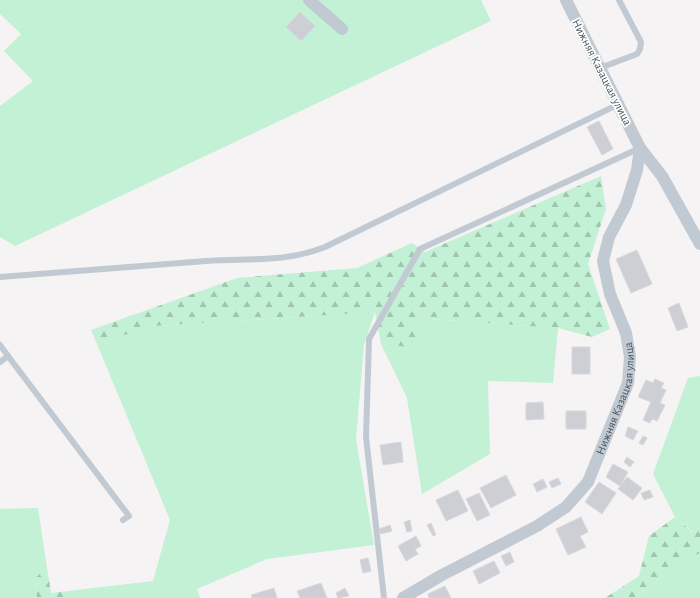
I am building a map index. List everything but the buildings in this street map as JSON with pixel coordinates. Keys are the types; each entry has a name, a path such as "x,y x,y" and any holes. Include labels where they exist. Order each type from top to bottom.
{"street":[{"path":"309,0 342,29"},
{"name":"Нижняя Казацкая улица","path":"403,598 549,518 566,507 588,482 628,383 630,357 626,334 610,294 603,261 610,237 626,205 637,170 640,148 566,0"},
{"path":"640,148 662,176 700,244"}],"lane":[{"path":"600,68 637,54 640,49 641,42 619,0"},
{"path":"0,277 207,261 277,259 308,254 619,104"},
{"path":"384,598 366,437 369,339 420,249 640,148"},
{"path":"0,345 130,516 123,520"},
{"path":"0,362 8,356"}],"green space":[{"path":"0,0 481,0 491,21 15,246 0,237 0,106 33,81 4,51 21,34 0,14"},
{"path":"601,176 606,209 588,264 610,329 592,337 558,328 417,318 417,348 381,344 375,312 153,326 97,344 91,330 237,278 357,268 412,243 425,252"},
{"path":"375,312 364,344 356,439 374,545 267,559 197,589 200,598 68,598 68,591 153,581 170,520 97,344 153,326"},
{"path":"416,318 558,328 553,383 488,381 490,454 422,494 407,398 381,344 417,347"},
{"path":"700,376 700,527 693,532 675,517 653,474 688,378"},
{"path":"38,508 47,568 35,578 37,598 0,598 0,509"},
{"path":"675,517 692,532 700,527 700,553 688,559 633,598 605,598 639,576 649,536"},
{"path":"700,553 700,598 633,598 688,559"},
{"path":"47,568 51,593 68,591 68,598 37,598 35,578"}]}
